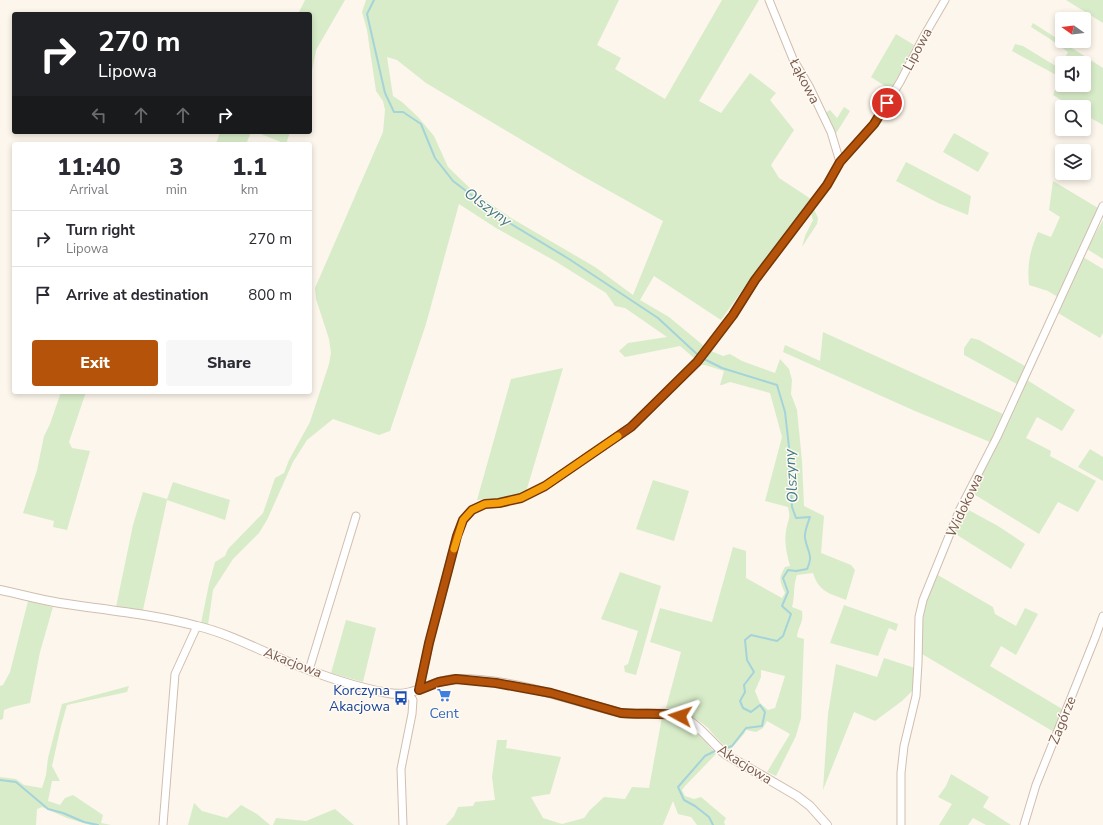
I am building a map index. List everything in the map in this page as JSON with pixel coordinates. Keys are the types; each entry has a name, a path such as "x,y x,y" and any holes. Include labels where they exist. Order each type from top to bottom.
{"street":[{"name":"Łąkowa","path":"769,0 793,59 809,86 831,132 840,162"},
{"name":"Lipowa","path":"419,690 429,643 457,536 463,520 472,510 485,504 499,503 521,498 545,486 631,427 705,352 733,315 755,280 827,185 840,162 874,124 900,82 945,0"},
{"name":"Widokowa","path":"901,825 901,772 904,746 916,696 919,617 923,600 960,509 997,437 1103,206"},
{"path":"309,670 356,516"},
{"name":"Akacjowa","path":"0,590 58,602 147,615 197,626 230,636 309,670 361,687 390,693 408,693 446,680 471,680 534,689 621,713 671,714 680,716 690,721 702,731 716,747 725,754 797,796 810,806 827,825"},
{"name":"Zagórze","path":"1024,825 1036,785 1103,616"},
{"path":"163,825 175,674 197,626"},
{"path":"403,825 401,769 412,714 413,700 408,693"}],"green space":[{"path":"305,0 345,0 316,50 312,71 312,12 299,12"},
{"path":"366,0 619,0 597,45 621,58 615,69 665,99 722,0 759,0 699,101 721,113 750,73 776,93 770,100 794,130 771,165 779,178 811,199 721,320 654,276 640,300 669,317 704,346 694,358 680,346 625,357 619,351 628,343 667,337 625,308 615,306 606,293 555,261 496,228 459,204 426,324 390,431 379,435 333,419 307,440 293,462 267,520 259,533 233,559 213,590 208,625 201,623 215,562 225,556 228,549 263,513 275,478 284,473 289,460 310,422 329,364 331,353 329,339 316,299 315,288 383,132 385,110 383,101 376,91 367,30 362,12","holes":["387,57 397,60 426,83 579,174 663,221 633,295 595,267 511,218 475,193 448,167 434,136 418,117 393,96"]},
{"path":"1066,0 1103,0 1103,23 1091,16 1091,12 1085,12"},
{"path":"1033,23 1055,37 1055,43 1031,27"},
{"path":"896,34 914,45 891,90 871,77"},
{"path":"1015,44 1023,46 1055,66 1055,74 1012,51"},
{"path":"1062,48 1072,48 1084,56 1066,56 1068,52"},
{"path":"1091,60 1103,68 1103,125 1091,118 1091,100 1061,100 1053,95 1055,90 1055,92 1091,92"},
{"path":"844,107 850,111 835,135 825,113 830,110 837,118"},
{"path":"954,133 989,153 978,172 943,152"},
{"path":"219,134 250,134 247,142 217,142"},
{"path":"261,134 289,134 287,142 281,142"},
{"path":"906,162 971,196 968,215 938,203 896,181"},
{"path":"1053,181 1098,208 1058,297 1048,291 1029,285 1028,278 1030,258 1038,232 1051,237 1060,217 1049,210"},
{"path":"813,207 818,218 817,224 802,247 805,236 813,220 810,210"},
{"path":"1103,220 1103,259 1087,249"},
{"path":"1083,257 1103,269 1103,333 1100,338 1058,313"},
{"path":"823,332 1003,414 990,442 915,411 783,352 785,345 820,361"},
{"path":"971,338 979,340 1025,366 1017,384 964,355 964,348"},
{"path":"711,351 723,356 730,354 742,361 775,373 780,359 789,369 792,380 791,394 797,410 802,461 804,506 824,516 821,553 851,565 855,570 846,600 825,591 818,584 813,573 797,575 792,607 802,611 802,622 798,630 797,637 804,639 801,718 796,736 776,776 767,772 790,734 767,721 763,728 756,732 746,730 730,750 699,721 683,713 666,708 681,652 650,642 660,608 712,622 733,547 746,551 746,578 782,598 785,593 781,583 781,574 785,567 790,566 785,540 789,517 788,507 765,501 782,437 770,393 730,382 720,385 724,371 705,365 699,365","holes":["761,670 785,676 775,708 768,710 760,703 755,691 761,677"]},
{"path":"563,368 526,492 517,496 477,500 511,379"},
{"path":"1027,380 1075,410 1062,431 1037,417 1026,438 1051,451 1050,456 1096,481 1078,512 1058,502 1039,534 972,493"},
{"path":"60,394 85,394 69,442 72,448 90,451 67,530 53,527 54,521 23,513 37,470 44,436 50,424"},
{"path":"1090,449 1103,457 1103,481 1078,467"},
{"path":"653,480 689,491 674,541 636,529"},
{"path":"173,482 230,500 225,520 167,500 143,610 116,607 133,525 143,492 167,499"},
{"path":"965,508 998,526 1025,544 1011,569 954,533"},
{"path":"620,572 661,586 636,675 625,672 624,666 628,664 638,631 601,619"},
{"path":"936,574 993,607 995,614 1016,626 1025,608 1038,614 1016,655 1001,646 990,666 1064,710 1054,732 922,654 922,624 927,598"},
{"path":"28,601 53,607 40,652 30,703 4,710 3,719 0,720 0,686 3,685 10,672"},
{"path":"844,605 898,624 896,631 889,628 878,656 830,643"},
{"path":"346,620 376,628 363,682 331,673"},
{"path":"884,658 915,668 912,691 902,701 875,721 854,712 823,790 828,714 836,664 877,677"},
{"path":"129,686 127,692 67,705 52,766 60,781 52,781 48,801 60,805 65,798 73,795 103,815 101,823 111,825 90,825 67,818 42,807 37,809 36,825 0,825 0,777 16,779 24,785 42,788 62,704"},
{"path":"662,717 687,723 716,754 682,790 685,796 694,799 701,797 726,818 724,822 725,825 697,825 691,817 678,814 673,801 663,825 446,825 454,816 458,807 473,806 475,802 495,800 492,777 497,740 507,740 506,748 561,757 550,794 531,797 543,818 562,824 584,818 604,797 625,799 632,787 649,788"},
{"path":"951,774 989,797 983,807 1011,825 986,825 973,818 968,825 939,825 952,804 938,797 946,786"},
{"path":"194,803 202,811 227,818 241,805 257,814 270,825 188,825"},
{"path":"335,809 354,825 273,825 276,818 306,821"}],"waterway":[{"name":"Olszyny","path":"374,0 367,14 385,93 394,112 403,112 421,124 435,158 453,181 506,221 569,259 658,318 699,356"},
{"name":"Olszyny","path":"704,359 722,368 777,385 785,412 789,447 792,507 796,518 810,517 805,536 810,556 807,569 796,571 788,570 783,578 788,592 782,606 791,614 783,636 777,641 751,635 745,640 747,660 754,672 744,685 745,692 740,701 743,708 751,712 760,705 765,712 762,726 746,728 732,746 723,749"},
{"name":"Olszyny","path":"713,825 709,817 695,806 684,800 678,787 705,756 717,750"},
{"path":"0,780 16,782 48,809 63,813 84,822 98,825"}],"slow traffic":[{"path":"454,549 463,520 472,510 485,504 499,503 521,498 545,486 618,436"}],"place":[{"name":"Cent","path":"444,695"},
{"name":"Korczyna Akacjowa","path":"401,698"}],"route":[{"path":"680,716 671,714 621,713 551,693 528,688 471,680 446,680 419,690 429,643 457,536 463,520 472,510 485,504 499,503 521,498 545,486 631,427 697,362 733,315 755,280 827,185 840,162 874,124 887,103"}]}
